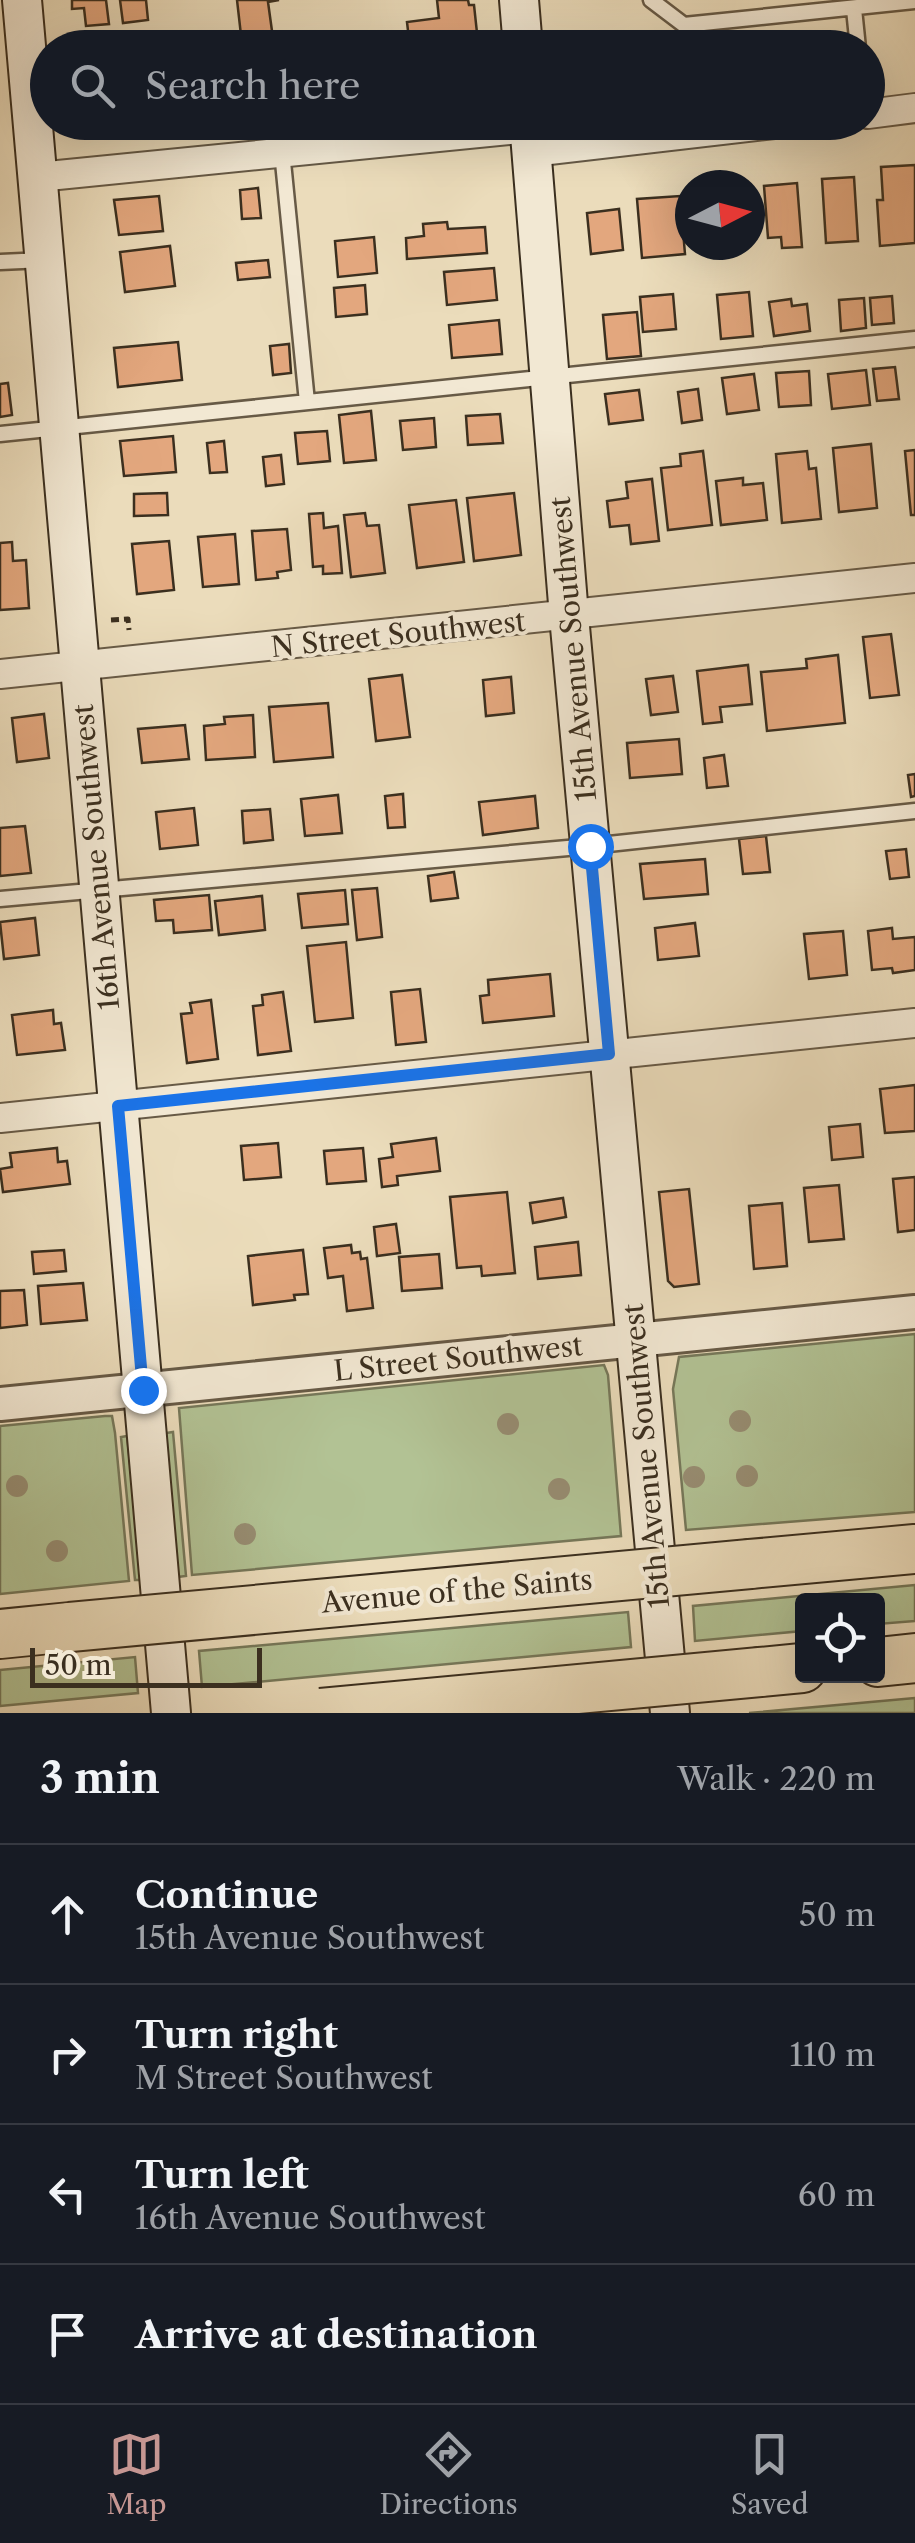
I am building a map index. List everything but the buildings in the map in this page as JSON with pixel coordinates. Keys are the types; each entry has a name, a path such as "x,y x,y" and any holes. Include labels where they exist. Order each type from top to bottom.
{"highway":[{"name":"Avenue of the Saints","path":"0,1634 915,1549"},
{"path":"885,1661 915,1658"},
{"path":"321,1713 781,1670"}],"main road":[{"name":"16th Avenue Southwest","path":"22,0 30,88"},
{"path":"519,0 522,30"},
{"name":"16th Avenue Southwest","path":"35,140 171,1713"},
{"name":"15th Avenue Southwest","path":"530,140 590,846 670,1713"}],"street":[{"path":"885,112 915,108"},
{"path":"38,176 447,140"},
{"name":"N Street Southwest","path":"0,674 915,578"},
{"path":"0,1118 915,1022"},
{"name":"L Street Southwest","path":"0,1404 915,1312"}],"lane":[{"path":"651,0 684,26 915,0"},
{"path":"854,9 856,30"},
{"path":"282,152 307,402"},
{"path":"0,262 45,260"},
{"path":"0,434 915,339"},
{"path":"0,899 590,846 915,811"}],"path":[{"path":"106,608 108,620 128,619 129,630"}],"green space":[{"path":"915,1334 915,1512 686,1530 673,1389 679,1357"},
{"path":"604,1365 621,1536 192,1575 179,1408"},
{"path":"112,1416 129,1581 0,1594 0,1426"},
{"path":"173,1432 186,1576 177,1577 166,1433"},
{"path":"127,1436 143,1580 135,1580 121,1437"},
{"path":"915,1585 915,1621 885,1623 885,1593 830,1593"},
{"path":"795,1596 795,1632 695,1641 693,1606"},
{"path":"628,1612 631,1647 202,1687 199,1651"},
{"path":"135,1657 138,1693 0,1706 0,1670"},
{"path":"915,1698 915,1713 749,1713"}],"route":[{"path":"143,1390 118,1106 609,1054 590,846"}]}
